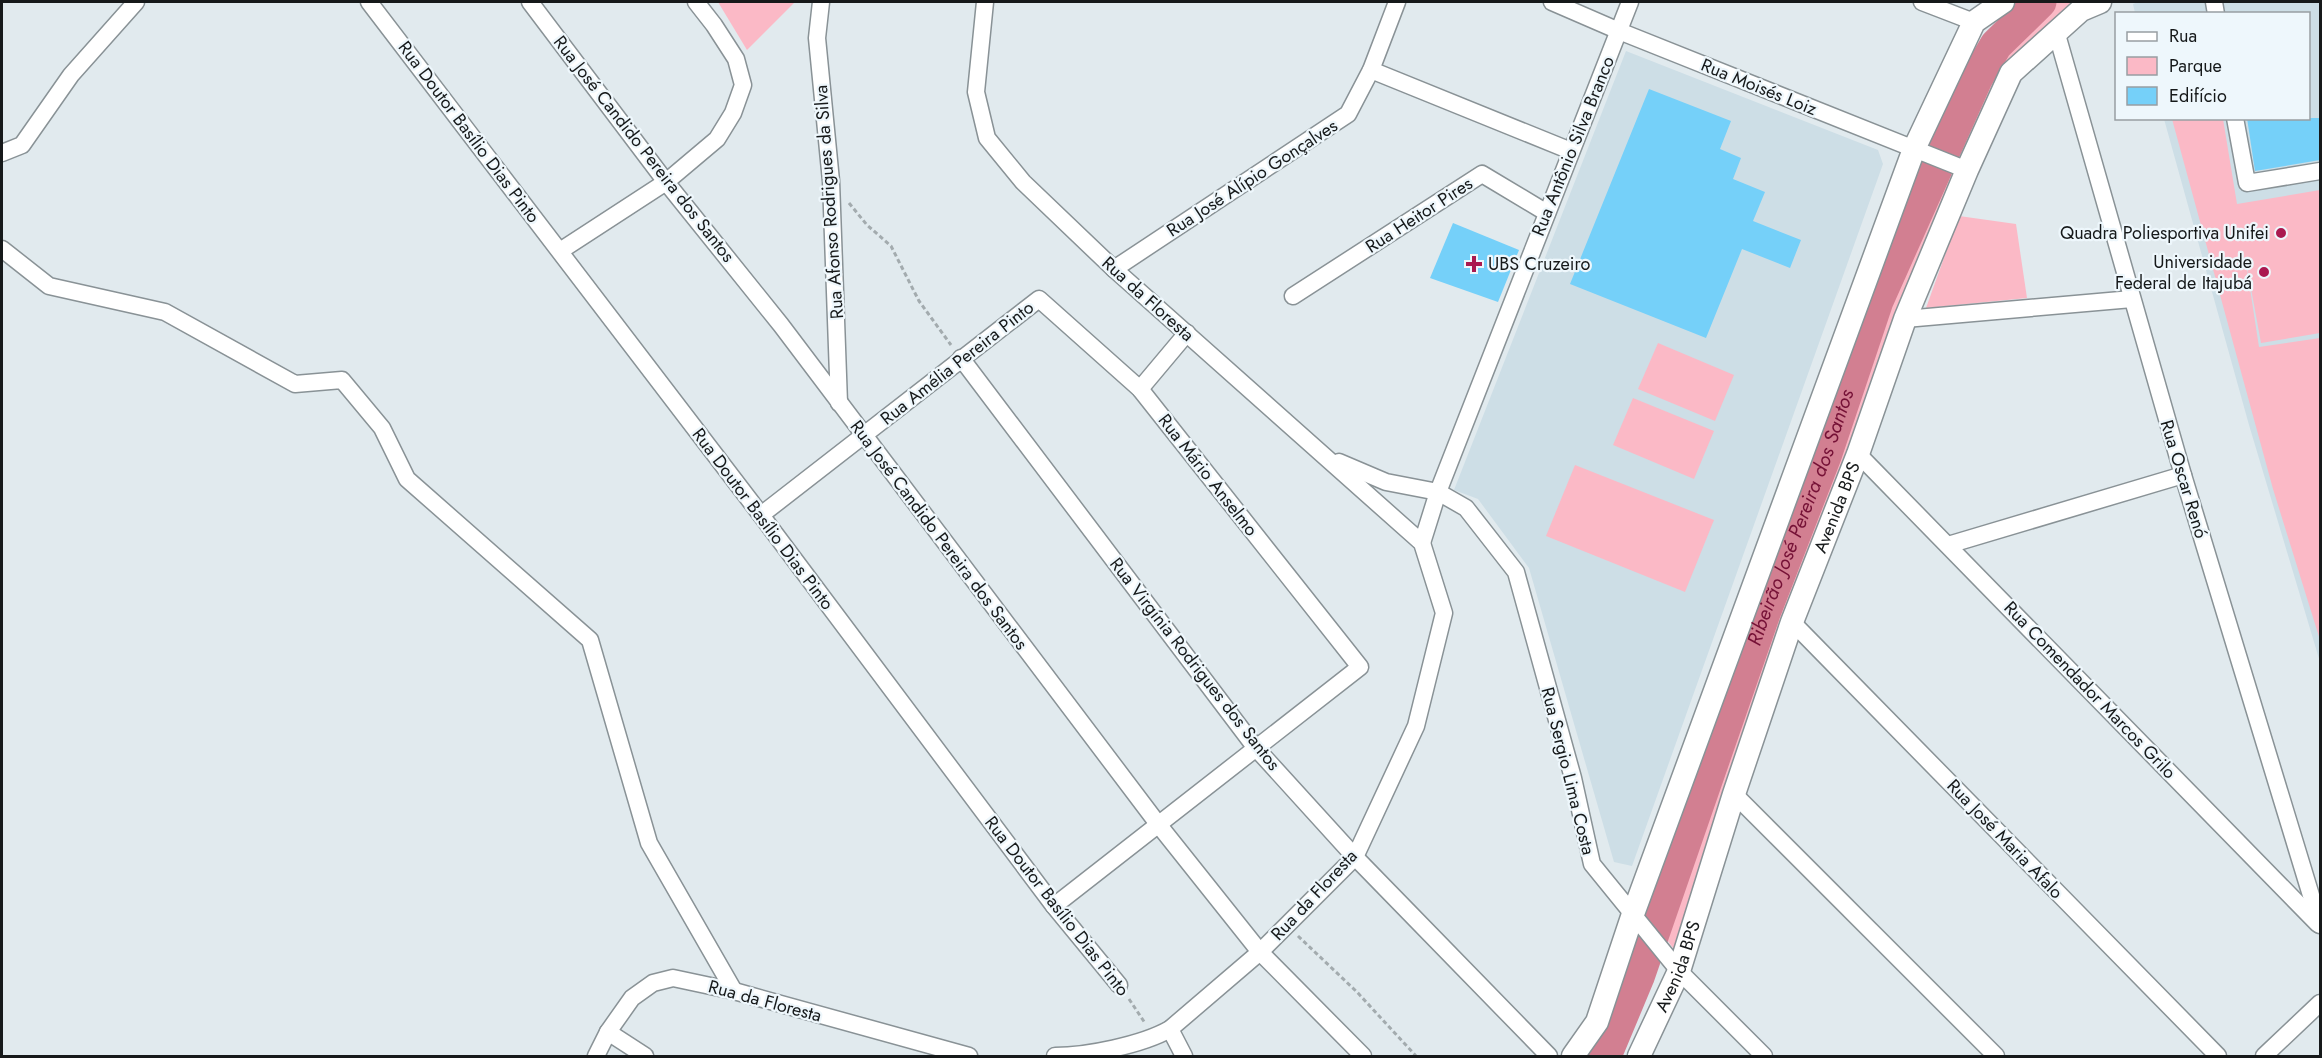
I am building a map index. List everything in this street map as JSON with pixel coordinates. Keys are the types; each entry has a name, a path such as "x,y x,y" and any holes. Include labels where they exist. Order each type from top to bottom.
{"main road":[{"path":"1574,1056 1597,1022 1919,151 1974,22 2003,2"},
{"name":"Avenida BPS","path":"1639,1056 1677,968 1792,622 1858,454 1957,166 2011,73 2056,30 2081,10 2100,2"}],"street":[{"path":"2,153 22,145 70,75 136,2"},
{"name":"Rua Doutor Basílio Dias Pinto","path":"369,2 761,515 1053,906 1119,985"},
{"name":"Rua José Candido Pereira dos Santos","path":"530,2 666,182 781,325 1158,824 1260,952 1363,1056"},
{"path":"560,251 666,182 717,138 733,113 743,85 736,59 696,2"},
{"name":"Rua Afonso Rodrigues da Silva","path":"821,2 817,38 831,181 839,403"},
{"name":"Rua da Floresta","path":"985,2 976,92 987,138 1023,182 1114,269 1422,543 1444,613 1416,726 1355,857 1260,952 1163,1033 1075,1056 1055,1056"},
{"name":"Rua José Alípio Gonçalves","path":"1114,269 1348,114 1371,70 1397,2"},
{"name":"Rua Moisés Loiz","path":"1552,2 1957,166"},
{"name":"Rua Antônio Silva Branco","path":"1438,492 1630,2"},
{"path":"1922,2 1974,22"},
{"name":"Rua Oscar Renó","path":"2056,30 2182,475 2320,926"},
{"path":"1371,70 1571,151"},
{"path":"2235,120 2247,183 2320,171"},
{"name":"Rua Heitor Pires","path":"1293,296 1482,174 1547,213"},
{"path":"2,249 49,286 165,312 295,384 342,380 382,428 407,479 590,640 649,843 734,991"},
{"name":"Rua Amélia Pereira Pinto","path":"761,515 1039,299"},
{"name":"Rua Mário Anselmo","path":"1039,299 1140,388 1360,667 1256,747"},
{"path":"1905,319 2132,299"},
{"path":"1140,388 1187,333"},
{"name":"Rua Virgínia Rodrigues dos Santos","path":"961,358 1256,747 1355,857 1549,1056"},
{"name":"Rua Comendador Marcos Grilo","path":"1858,454 2320,926"},
{"name":"Rua Sergio Lima Costa","path":"1327,458 1386,482 1438,492 1466,508 1516,572 1572,778 1592,864 1677,968 1764,1056"},
{"path":"1948,545 2182,475"},
{"path":"1422,543 1438,492"},
{"name":"Rua José Maria Afalo","path":"1792,622 2218,1056"},
{"path":"1053,906 1256,747"},
{"path":"1734,794 1996,1056"},
{"name":"Rua da Floresta","path":"596,1056 608,1032 632,998 653,983 673,978 734,991 969,1056"},
{"path":"2264,1056 2320,1004"},
{"path":"608,1032 645,1056"},
{"path":"1163,1033 1184,1056"}],"path":[{"path":"831,181 867,225 891,246 919,301 961,358"},
{"path":"1287,926 1357,992 1416,1056"},
{"name":"Rua Doutor Basílio Dias Pinto","path":"1119,985 1163,1033"}],"shaded area":[{"name":"Universidade Federal de Itajubá","path":"2138,2 2320,2 2320,662 2249,425 2164,120 2310,120 2310,12 2135,12 2133,4"},
{"path":"1626,51 1878,150 1883,164 1632,866 1614,862 1529,568 1478,499 1454,490"}],"green space":[{"path":"718,2 795,2 747,50"},
{"path":"2030,2 2095,2 2025,52 1966,156 1927,144 1989,42"},
{"name":"Universidade Federal de Itajubá","path":"2172,120 2223,120 2237,204 2320,190 2320,333 2261,343 2245,256 2259,347 2320,338 2320,640 2273,489"},
{"path":"1919,162 1956,176 1676,952 1643,908"},
{"path":"1959,216 2016,224 2027,298 1926,308"},
{"path":"1658,343 1734,375 1715,421 1638,389"},
{"path":"1633,398 1714,431 1694,479 1613,445"},
{"path":"1575,465 1714,520 1685,592 1546,536"}],"building":[{"path":"1649,89 1731,121 1720,149 1741,158 1733,179 1765,192 1753,221 1801,240 1790,268 1742,249 1706,338 1570,284"},
{"path":"2320,118 2320,160 2255,171 2247,120"},
{"name":"UBS Cruzeiro","path":"1453,223 1519,250 1498,302 1430,278"}],"waterway":[{"name":"Ribeirão José Pereira dos Santos","path":"1605,1056 1638,977 1764,613 1825,456 1877,301 1976,79 1996,45 2040,2"}],"place":[{"name":"Quadra Poliesportiva Unifei","path":"2281,233"},
{"name":"UBS Cruzeiro","path":"1474,264"},
{"name":"Universidade Federal de Itajubá","path":"2264,272"}]}
